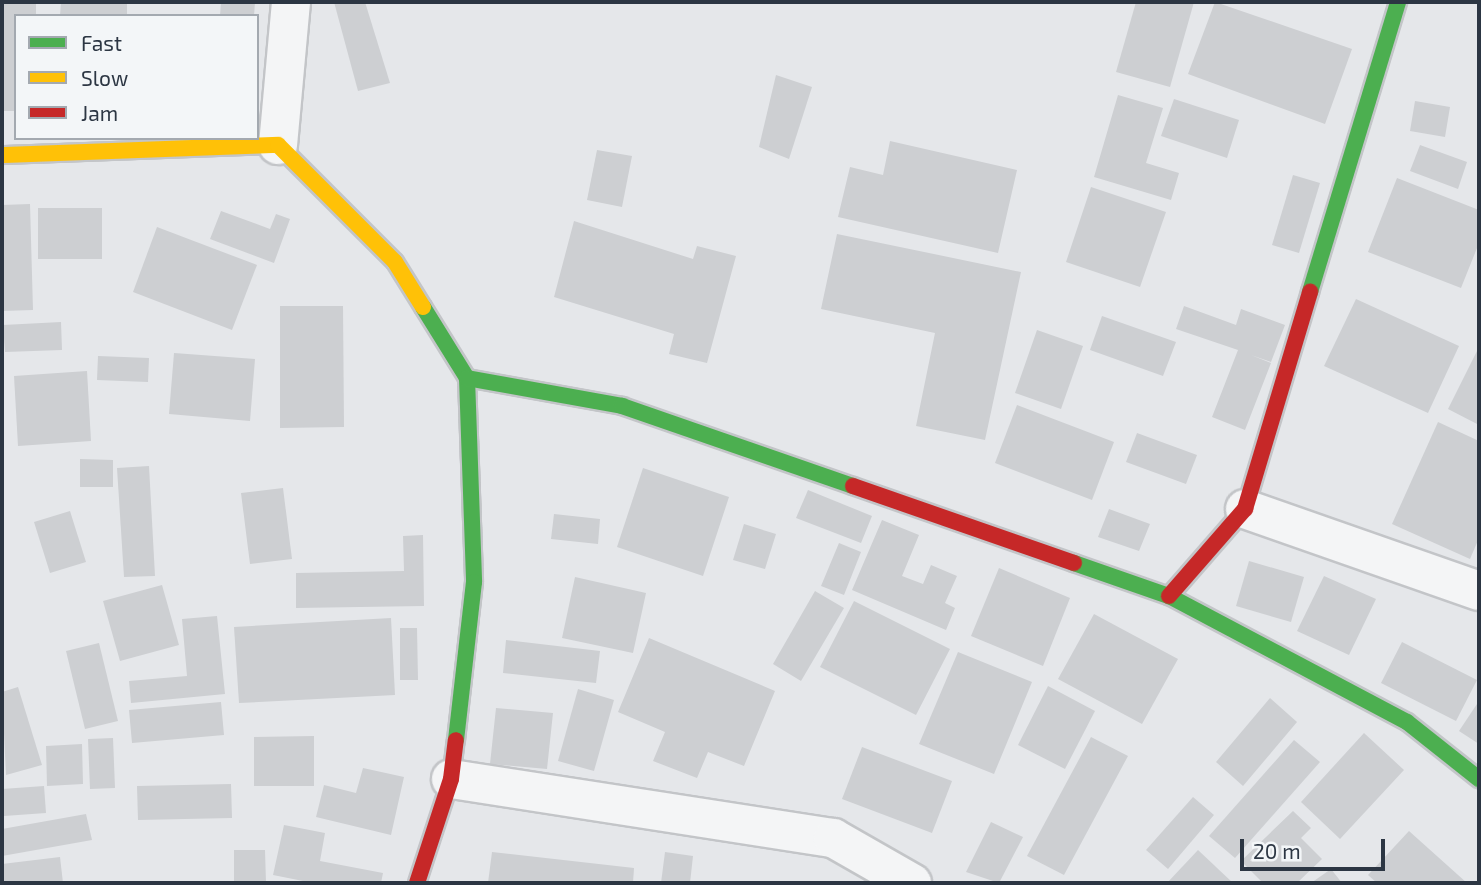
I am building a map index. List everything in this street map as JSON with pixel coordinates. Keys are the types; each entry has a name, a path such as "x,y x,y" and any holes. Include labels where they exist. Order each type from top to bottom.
{"street":[{"path":"278,145 292,2"},
{"path":"1169,596 1245,509 1398,2"},
{"path":"2,155 278,145 396,262 467,378 474,582 451,779 417,883"},
{"path":"467,378 622,406 1169,596 1407,722 1479,779"},
{"path":"1245,509 1479,592"},
{"path":"451,779 833,838 912,883"}],"building":[{"path":"2,2 36,2 36,14 14,14 14,111 2,111"},
{"path":"61,2 127,2 127,14 60,14"},
{"path":"221,2 255,2 254,14 220,14"},
{"path":"334,2 365,2 390,83 358,91"},
{"path":"1136,2 1194,2 1170,87 1116,72"},
{"path":"1215,2 1352,49 1325,124 1188,74"},
{"path":"776,75 812,87 789,159 759,147"},
{"path":"1118,95 1163,108 1146,163 1179,173 1171,200 1094,177"},
{"path":"1174,99 1239,120 1227,158 1161,136"},
{"path":"1415,101 1450,107 1445,137 1410,131"},
{"path":"890,141 1017,170 998,253 838,217 850,167 883,175"},
{"path":"1420,145 1467,162 1458,189 1410,171"},
{"path":"597,150 632,156 622,207 587,200"},
{"path":"1293,175 1320,183 1299,253 1272,245"},
{"path":"1397,178 1479,210 1479,243 1461,288 1368,252"},
{"path":"1091,187 1166,212 1140,287 1066,262"},
{"path":"30,204 33,310 2,311 2,205"},
{"path":"38,208 102,208 102,259 38,259"},
{"path":"221,211 270,229 276,214 290,219 274,263 210,239"},
{"path":"574,221 693,259 697,246 736,256 707,363 669,354 674,334 554,297"},
{"path":"157,227 257,265 232,330 133,292"},
{"path":"837,234 1021,272 985,440 916,426 935,333 821,309"},
{"path":"1356,299 1459,346 1428,413 1324,366"},
{"path":"280,306 343,306 344,427 280,428"},
{"path":"1184,306 1236,325 1241,309 1285,325 1271,362 1251,355 1271,363 1245,430 1212,417 1238,350 1176,329"},
{"path":"1102,316 1176,342 1163,376 1090,350"},
{"path":"61,322 62,350 5,352 3,325"},
{"path":"1037,330 1083,346 1061,409 1015,393"},
{"path":"1479,347 1479,425 1448,409"},
{"path":"174,353 255,359 250,421 169,414"},
{"path":"98,356 149,358 148,382 97,380"},
{"path":"87,371 91,441 18,446 14,376"},
{"path":"1017,405 1114,442 1092,500 995,463"},
{"path":"1438,422 1479,441 1479,538 1470,559 1392,524"},
{"path":"1137,433 1197,455 1186,484 1126,462"},
{"path":"80,459 113,460 113,487 80,487"},
{"path":"149,466 155,576 124,577 117,468"},
{"path":"643,468 729,497 703,576 617,547"},
{"path":"283,488 292,559 250,564 241,493"},
{"path":"808,490 872,516 861,543 796,518"},
{"path":"1109,509 1150,524 1139,551 1098,537"},
{"path":"70,511 86,562 50,573 34,522"},
{"path":"554,514 600,519 598,544 551,539"},
{"path":"882,520 919,535 902,576 923,584 931,565 957,576 945,603 955,608 946,630 852,590"},
{"path":"744,524 776,534 765,569 733,560"},
{"path":"423,535 424,606 296,608 296,573 404,571 403,536"},
{"path":"839,543 861,552 844,595 821,586"},
{"path":"1249,561 1304,577 1291,622 1236,606"},
{"path":"999,568 1070,598 1043,666 971,636"},
{"path":"1324,576 1376,599 1349,655 1297,631"},
{"path":"575,577 646,593 633,653 562,638"},
{"path":"162,585 179,645 120,661 103,601"},
{"path":"815,591 844,608 801,681 773,664"},
{"path":"854,601 950,649 916,715 820,667"},
{"path":"1094,614 1178,659 1142,724 1058,679"},
{"path":"217,616 225,694 131,703 129,681 187,676 182,619"},
{"path":"391,618 395,695 239,703 234,627"},
{"path":"400,628 417,628 418,680 400,680"},
{"path":"649,638 775,691 744,766 708,752 697,778 653,761 665,732 618,712"},
{"path":"506,640 600,651 596,683 503,673"},
{"path":"1402,642 1477,680 1456,721 1381,683"},
{"path":"99,643 118,721 85,729 66,651"},
{"path":"958,652 1032,682 994,774 919,744"},
{"path":"1048,686 1095,711 1065,769 1018,745"},
{"path":"18,687 42,765 6,775 2,692"},
{"path":"578,689 614,700 594,771 558,761"},
{"path":"1270,698 1297,722 1243,786 1216,762"},
{"path":"1479,701 1479,744 1459,731"},
{"path":"221,702 224,735 132,743 129,710"},
{"path":"496,708 553,713 547,769 490,764"},
{"path":"1364,733 1404,770 1340,839 1301,802"},
{"path":"314,736 314,786 254,786 254,737"},
{"path":"1091,737 1128,756 1064,875 1027,856"},
{"path":"113,738 115,788 90,789 88,739"},
{"path":"1294,740 1320,762 1235,858 1209,836"},
{"path":"82,744 83,784 47,786 46,746"},
{"path":"862,747 952,781 932,833 842,799"},
{"path":"363,768 404,777 391,835 316,817 324,785 356,793"},
{"path":"231,784 232,818 138,820 137,786"},
{"path":"44,786 46,813 4,816 2,789"},
{"path":"1193,797 1214,815 1168,869 1146,850"},
{"path":"1293,811 1311,828 1301,838 1322,859 1297,883 1263,883 1241,861"},
{"path":"86,814 92,840 2,856 2,829"},
{"path":"991,822 1023,837 999,883 966,872"},
{"path":"284,825 325,833 320,861 383,873 381,883 313,883 273,875"},
{"path":"1409,831 1467,883 1377,883 1368,875"},
{"path":"234,850 265,850 266,883 234,883"},
{"path":"1198,850 1233,883 1167,883"},
{"path":"492,852 634,868 633,883 488,883"},
{"path":"665,852 693,856 690,883 661,883"},
{"path":"60,857 63,883 2,883 2,864"},
{"path":"1331,869 1342,883 1311,883"}],"traffic: fast":[{"path":"1310,292 1398,2"},
{"path":"423,307 467,378 474,582 456,740"},
{"path":"467,378 622,406 853,486"},
{"path":"1074,563 1169,596 1407,722 1479,779"}],"traffic: slow":[{"path":"2,155 278,145 395,262 423,307"}],"traffic: jam":[{"path":"1169,596 1245,509 1310,292"},
{"path":"853,486 1074,563"},
{"path":"417,883 451,779 456,740"}]}
